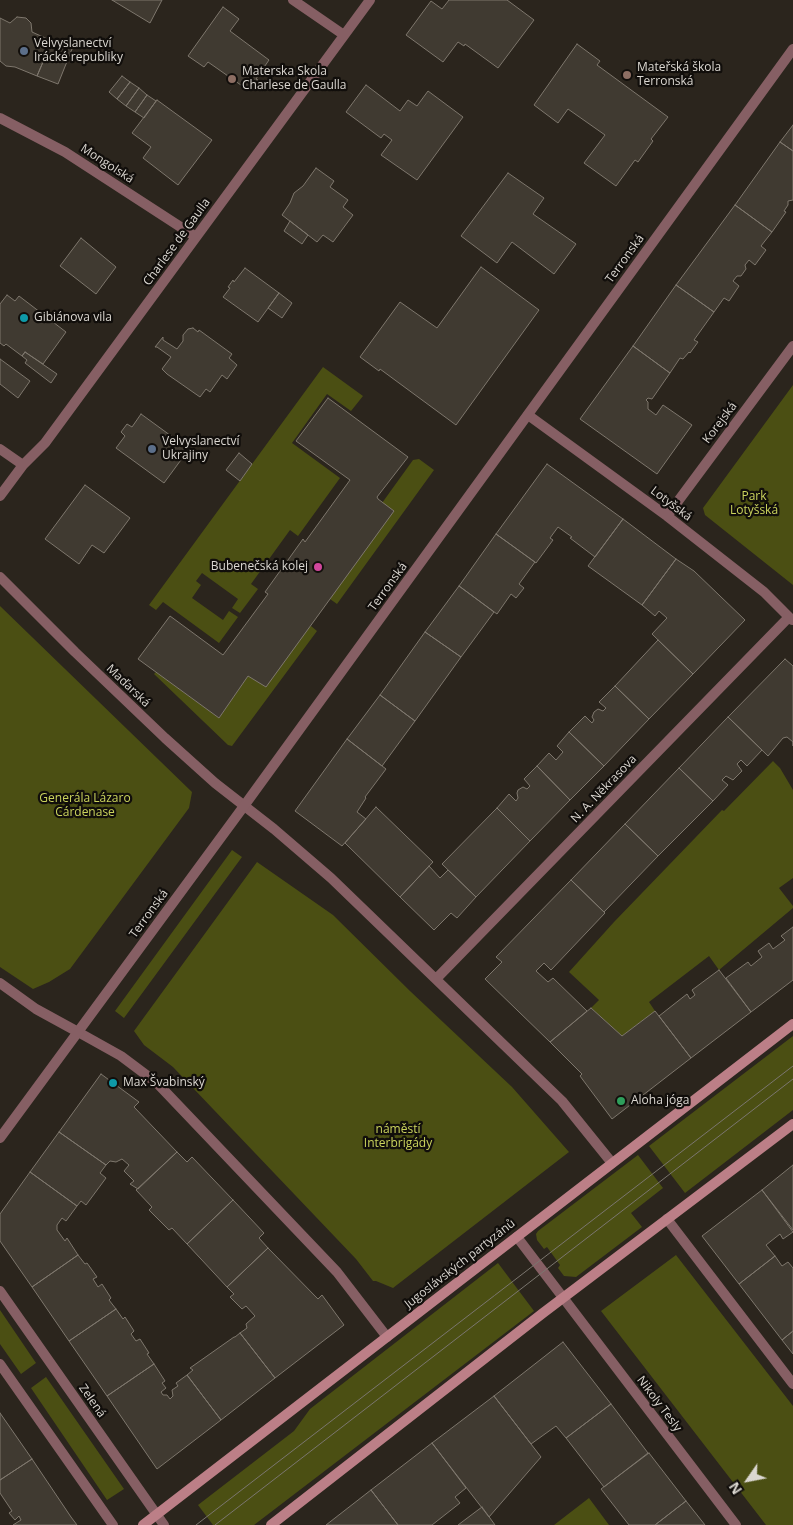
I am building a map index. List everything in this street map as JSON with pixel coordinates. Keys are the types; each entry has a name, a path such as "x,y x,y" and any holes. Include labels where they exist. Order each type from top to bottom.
{"main road":[{"name":"Jugoslávských partyzánů","path":"143,1525 793,1024"},
{"path":"271,1525 562,1298 793,1124"}],"street":[{"path":"293,0 344,35"},
{"name":"Charlese de Gaulla","path":"0,496 23,464 45,443 370,0"},
{"name":"Terronská","path":"0,1138 244,806 793,49"},
{"name":"Mongolská","path":"0,118 65,152 196,237"},
{"name":"Korejská","path":"667,516 793,346"},
{"name":"Lotyšská","path":"528,415 667,516 764,592 791,619"},
{"path":"0,449 23,464"},
{"name":"Maďarská","path":"0,577 74,652 165,738 244,806"},
{"name":"N. A. Někrasova","path":"436,979 791,619"},
{"path":"244,806 331,878 562,1101 612,1163"},
{"path":"0,983 36,1009 121,1056 157,1084 337,1272 387,1336"},
{"path":"667,1218 793,1384"},
{"name":"Nikoly Tesly","path":"517,1237 736,1525"},
{"name":"Zelená","path":"0,1291 164,1525"},
{"path":"0,1364 113,1525"}],"green space":[{"path":"323,367 363,396 351,411 327,394 292,443 340,478 298,536 290,530 251,584 258,589 240,613 232,608 238,599 202,573 196,581 201,585 192,598 223,620 229,611 238,617 219,643 163,602 156,610 149,605"},
{"name":"Park Lotyšská","path":"793,385 793,585 705,515 703,508"},
{"path":"419,459 434,470 337,604 330,599 382,503 413,460"},
{"name":"Generála Lázaro Cárdenase","path":"0,606 192,792 189,808 70,969 33,989 0,967"},
{"path":"311,626 317,631 232,746 228,745 154,674 156,672 219,718 248,676"},
{"path":"773,761 780,768 793,790 793,878 779,888 793,908 719,970 709,956 649,1002 655,1011 622,1036 591,1008 599,1000 569,972 614,922 722,810 724,811"},
{"path":"232,850 242,857 124,1018 115,1011"},
{"name":"náměstí Interbrigády","path":"257,862 333,915 512,1087 569,1152 393,1288 373,1281 356,1259 173,1067 144,1045 134,1031"},
{"path":"793,1036 793,1110 685,1193 649,1146"},
{"path":"638,1155 663,1188 631,1213 642,1227 576,1277 564,1276 558,1268 560,1265 547,1247 544,1249 537,1240 536,1234"},
{"path":"676,1255 793,1406 793,1525 766,1525 601,1311"},
{"path":"498,1263 534,1311 254,1525 213,1525 198,1505 294,1431 310,1409"},
{"path":"0,1310 36,1363 21,1374 0,1344"},
{"path":"46,1377 124,1489 107,1500 31,1388"},
{"path":"589,1498 609,1525 554,1525"}],"building":[{"path":"112,0 162,0 150,23"},
{"path":"449,0 507,0 534,20 498,68 465,44 464,46 458,42 443,62 406,35 431,1 442,9"},
{"path":"223,7 239,19 230,31 269,60 256,79 258,80 252,89 250,87 248,90 208,62 204,67 188,56"},
{"name":"Velvyslanectví Irácké republiky","path":"17,17 26,18 31,23 32,32 52,41 37,76 15,67 6,66 0,61 0,18 10,23"},
{"path":"52,41 72,49 58,84 37,76"},
{"path":"577,44 600,61 597,65 668,117 651,139 653,141 638,162 635,160 616,186 584,163 605,135 568,109 558,123 534,105"},
{"path":"122,76 130,82 117,99 109,92"},
{"path":"130,82 139,88 126,106 117,99"},
{"path":"366,85 400,111 408,100 417,106 428,91 463,117 417,180 381,155 392,140 384,134 381,138 346,112"},
{"path":"139,88 147,95 135,112 126,106"},
{"path":"147,95 156,101 144,118 135,112"},
{"path":"157,100 212,140 178,185 143,158 151,147 132,133"},
{"path":"793,125 793,151 780,142"},
{"path":"780,142 793,151 793,200 788,201 784,211 786,212 772,232 735,205"},
{"path":"316,168 334,181 330,187 348,200 343,207 353,215 333,242 323,235 317,242 282,215 294,193 303,186"},
{"path":"508,173 544,198 533,214 576,244 554,274 512,242 497,263 461,236"},
{"path":"735,205 772,232 761,246 766,250 755,265 749,260 741,276 737,276 733,281 739,286 729,301 724,298 714,312 676,285"},
{"path":"290,221 308,235 302,244 284,231"},
{"path":"81,238 116,267 96,294 60,266"},
{"path":"481,267 539,310 456,425 380,369 379,371 360,357 400,302 437,328"},
{"path":"245,268 279,293 258,322 223,297 233,280 234,282"},
{"path":"676,285 714,312 694,340 698,342 690,353 683,359 680,358 670,373 633,346"},
{"path":"279,293 292,303 282,318 268,308"},
{"name":"Gibiánova vila","path":"7,295 15,301 19,296 66,332 43,364 25,352 22,356 6,344 4,346 0,343 0,304"},
{"path":"193,328 198,332 199,330 232,354 229,358 237,365 227,379 222,375 210,392 206,389 200,397 162,369 171,357 155,347 163,337 163,340 177,349 183,341 183,335 188,329"},
{"path":"633,346 670,373 652,399 648,398 646,400 648,402 648,409 656,415 663,405 692,425 657,474 580,419"},
{"path":"25,352 57,374 51,383 25,363 27,360 22,356"},
{"path":"0,359 30,381 18,398 0,384"},
{"name":"Bubenečská kolej","path":"328,398 408,457 377,497 394,511 266,687 248,676 219,718 138,659 170,616 223,655 268,594 265,592 303,539 305,542 350,480 296,441"},
{"name":"Velvyslanectví Ukrajiny","path":"141,414 189,449 164,483 116,448 125,436 121,432 127,424 132,427"},
{"path":"239,453 252,464 240,481 226,470"},
{"path":"547,464 623,519 595,557 558,527 550,538 553,540 536,563 496,534"},
{"path":"85,485 130,518 104,553 92,545 79,564 45,539"},
{"path":"623,519 676,559 642,605 588,566"},
{"path":"496,534 535,562 519,584 524,588 516,598 511,594 497,614 459,586"},
{"path":"676,559 694,571 745,620 693,674 652,634 667,618 659,611 655,616 642,605"},
{"path":"459,586 494,612 461,657 425,632"},
{"path":"425,632 461,657 415,721 380,695"},
{"path":"658,640 693,674 649,719 615,686"},
{"path":"785,659 793,666 793,742 787,737 783,738 768,756 728,717"},
{"path":"615,686 649,719 604,766 569,732 585,716 592,723 594,712 598,709 603,711 606,708 599,702"},
{"path":"380,695 415,721 382,766 347,739"},
{"path":"728,717 762,750 747,766 741,760 737,764 742,771 733,780 726,776 722,780 728,785 713,801 679,768"},
{"path":"569,732 604,766 570,800 537,766 549,753 556,760 563,752 557,746"},
{"path":"347,739 386,769 365,797 357,812 366,819 342,846 295,811"},
{"path":"537,766 570,800 530,841 497,808 509,794 516,801 518,790 523,787 527,789 530,786 524,779"},
{"path":"679,768 713,801 658,856 625,824"},
{"path":"376,807 433,862 400,897 345,843"},
{"path":"497,808 530,841 476,897 442,864"},
{"path":"625,824 658,856 604,912 571,880"},
{"path":"429,866 440,878 448,870 476,897 457,918 451,913 434,930 400,897"},
{"path":"571,880 605,913 551,970 544,963 536,971 548,982 553,978 587,1011 550,1042 485,979 502,962 496,957"},
{"path":"793,927 793,980 751,1012 726,978 748,962 751,966 762,957 758,951 769,943 773,949 785,940 781,936"},
{"path":"719,970 751,1012 691,1058 659,1016 687,994 690,999 695,995 692,990"},
{"path":"591,1008 622,1036 655,1011 691,1058 612,1119 580,1076 582,1074 550,1042"},
{"path":"101,1074 139,1102 134,1107 177,1152 138,1189 130,1184 134,1181 124,1171 129,1165 122,1159 116,1162 110,1161 106,1165 59,1132"},
{"path":"59,1132 106,1165 100,1173 106,1178 86,1205 81,1201 77,1206 30,1172"},
{"path":"177,1152 187,1162 192,1157 233,1200 187,1244 172,1228 169,1230 149,1210 152,1207 136,1190"},
{"path":"793,1165 793,1230 762,1190"},
{"path":"30,1172 77,1206 66,1221 62,1218 57,1225 57,1230 65,1241 67,1238 78,1255 32,1287 0,1241 0,1214"},
{"path":"762,1190 793,1232 783,1239 780,1234 766,1245 775,1256 739,1284 702,1236"},
{"path":"233,1200 264,1233 259,1238 268,1248 227,1287 187,1244"},
{"path":"268,1248 318,1299 322,1295 344,1325 275,1378 240,1333 247,1328 246,1324 255,1316 246,1306 242,1309 230,1297 234,1294 227,1287"},
{"path":"78,1255 85,1264 87,1263 97,1277 93,1279 98,1287 102,1284 111,1298 109,1300 116,1309 69,1341 32,1287"},
{"path":"775,1256 782,1266 788,1262 793,1268 793,1331 782,1340 739,1284"},
{"path":"116,1309 123,1319 125,1317 134,1331 131,1334 136,1341 140,1339 154,1364 107,1396 69,1341"},
{"path":"793,1331 793,1354 782,1340"},
{"path":"240,1333 275,1378 221,1420 187,1375 193,1370 190,1368"},
{"path":"563,1342 611,1404 566,1438 556,1426 531,1444 494,1396"},
{"path":"154,1364 165,1381 162,1383 166,1388 161,1392 163,1395 167,1395 170,1399 173,1396 172,1390 178,1386 176,1383 187,1375 221,1420 157,1469 107,1396"},
{"path":"494,1396 541,1457 489,1517 432,1443"},
{"path":"611,1404 648,1453 604,1487 566,1438"},
{"path":"0,1413 32,1459 0,1480"},
{"path":"432,1443 466,1488 455,1497 460,1503 432,1525 398,1525 371,1490"},
{"path":"649,1453 686,1501 655,1525 629,1525 601,1489"},
{"path":"32,1459 77,1525 13,1525 21,1520 19,1516 15,1520 9,1513 12,1511 0,1493 0,1480"},
{"path":"371,1490 398,1525 326,1525"},
{"path":"686,1501 705,1525 655,1525"},
{"path":"482,1507 495,1525 458,1525"}],"tram line":[{"path":"196,1525 793,1066"},
{"path":"215,1525 793,1079"}],"place":[{"name":"Velvyslanectví Irácké republiky","path":"24,51"},
{"name":"Mateřská škola Terronská","path":"627,75"},
{"name":"Materska Skola Charlese de Gaulla","path":"232,79"},
{"name":"Gibiánova vila","path":"24,318"},
{"name":"Velvyslanectví Ukrajiny","path":"152,449"},
{"name":"Bubenečská kolej","path":"318,567"},
{"name":"Max Švabinský","path":"113,1083"},
{"name":"Aloha jóga","path":"621,1101"}]}
